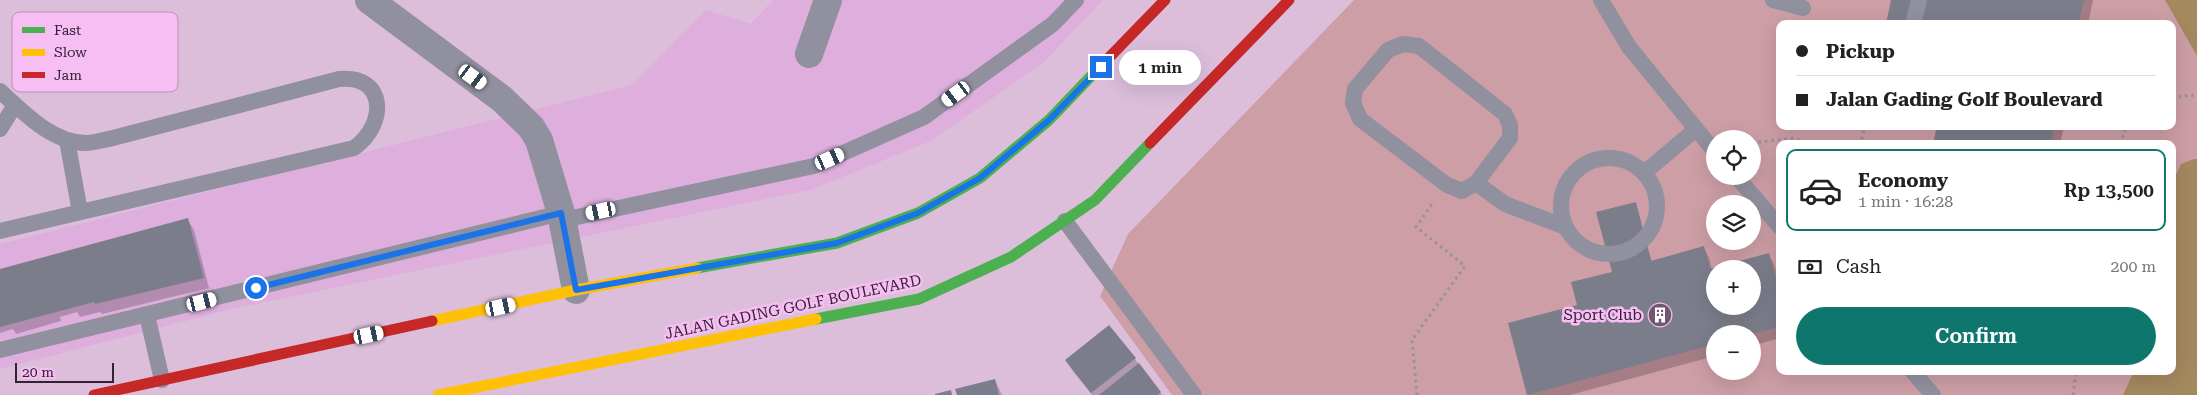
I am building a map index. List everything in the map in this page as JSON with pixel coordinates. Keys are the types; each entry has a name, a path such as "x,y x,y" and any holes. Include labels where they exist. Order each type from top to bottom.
{"main road":[{"path":"94,395 576,290 837,243 918,213 980,178 1049,120 1165,0"},
{"name":"JALAN GADING GOLF BOULEVARD","path":"438,395 919,299 1011,257 1095,200 1289,0"}],"street":[{"path":"369,0 502,99 524,118 539,140 562,216 576,290"},
{"path":"809,54 828,0"}],"lane":[{"path":"0,350 562,216 814,166 924,117 1053,24 1076,0"},
{"path":"1601,0 1629,46 1706,141"},
{"path":"1773,0 1802,11"},
{"path":"1914,20 1919,0"},
{"path":"1402,44 1419,46 1505,114 1510,125 1510,138 1476,183 1462,191 1447,185 1360,119 1352,103 1356,89 1388,50 1402,44"},
{"path":"0,91 15,105 46,128 67,140 86,143 109,139 339,79 352,78 363,83 374,92 378,106 377,120 372,130 364,141 354,148 0,231"},
{"path":"0,129 15,105"},
{"path":"1644,173 1696,128"},
{"path":"67,140 80,212"},
{"path":"1603,158 1626,160 1644,173 1654,189 1658,207 1653,226 1643,241 1627,252 1608,255 1590,252 1574,241 1564,226 1560,204 1566,182 1582,165 1603,158"},
{"path":"1476,183 1505,204 1564,226"},
{"path":"1744,185 1776,222"},
{"path":"1065,221 1194,395"},
{"path":"147,315 162,380"},
{"path":"1916,375 1933,395"}],"path":[{"path":"2176,97 2191,95 2197,97"},
{"path":"1858,140 1862,138 1864,130"},
{"path":"1761,142 1792,138 1799,140"},
{"path":"1417,395 1412,340 1465,266 1416,227 1447,185"},
{"path":"2073,395 2076,375"}],"shaded area":[{"path":"773,0 1103,0 1044,62 931,141 810,190 236,308 0,369 0,244 632,85 706,10 751,24"},
{"path":"1354,0 2197,0 2197,395 1172,395 1100,296 1128,234"},
{"path":"2165,0 2197,0 2197,56"},
{"path":"2197,159 2197,395 2123,395 2132,375 2176,375 2176,175 2181,164"}],"building":[{"path":"1891,0 2084,0 2079,20 1887,20"},
{"path":"1936,130 2054,130 2052,140 1934,140"},
{"name":"Sport Club","path":"1636,202 1651,261 1704,246 1708,260 1706,260 1706,315 1761,315 1761,260 1743,260 1769,253 1776,280 1776,328 1761,332 1761,325 1706,325 1706,346 1527,395 1508,323 1577,305 1571,282 1612,272 1596,212"},
{"path":"188,218 204,278 95,304 94,302 0,327 0,269"},
{"path":"1109,325 1136,358 1091,393 1065,360"},
{"path":"1139,363 1161,392 1158,395 1099,395"},
{"path":"995,379 999,395 957,395 955,389"},
{"path":"951,390 952,395 935,395 935,394"}],"traffic: fast":[{"path":"697,268 837,243 918,213 980,178 1049,120 1095,72"},
{"path":"816,319 919,299 1011,257 1095,200 1150,143"}],"traffic: slow":[{"path":"432,321 576,290 697,268"},
{"path":"438,395 816,319"}],"traffic: jam":[{"path":"1095,72 1165,0"},
{"path":"1150,143 1289,0"},
{"path":"94,395 432,321"}],"place":[{"name":"Sport Club","path":"1660,315"}],"route":[{"path":"256,288 561,213 576,290 837,243 918,213 980,178 1049,120 1101,67"}]}
